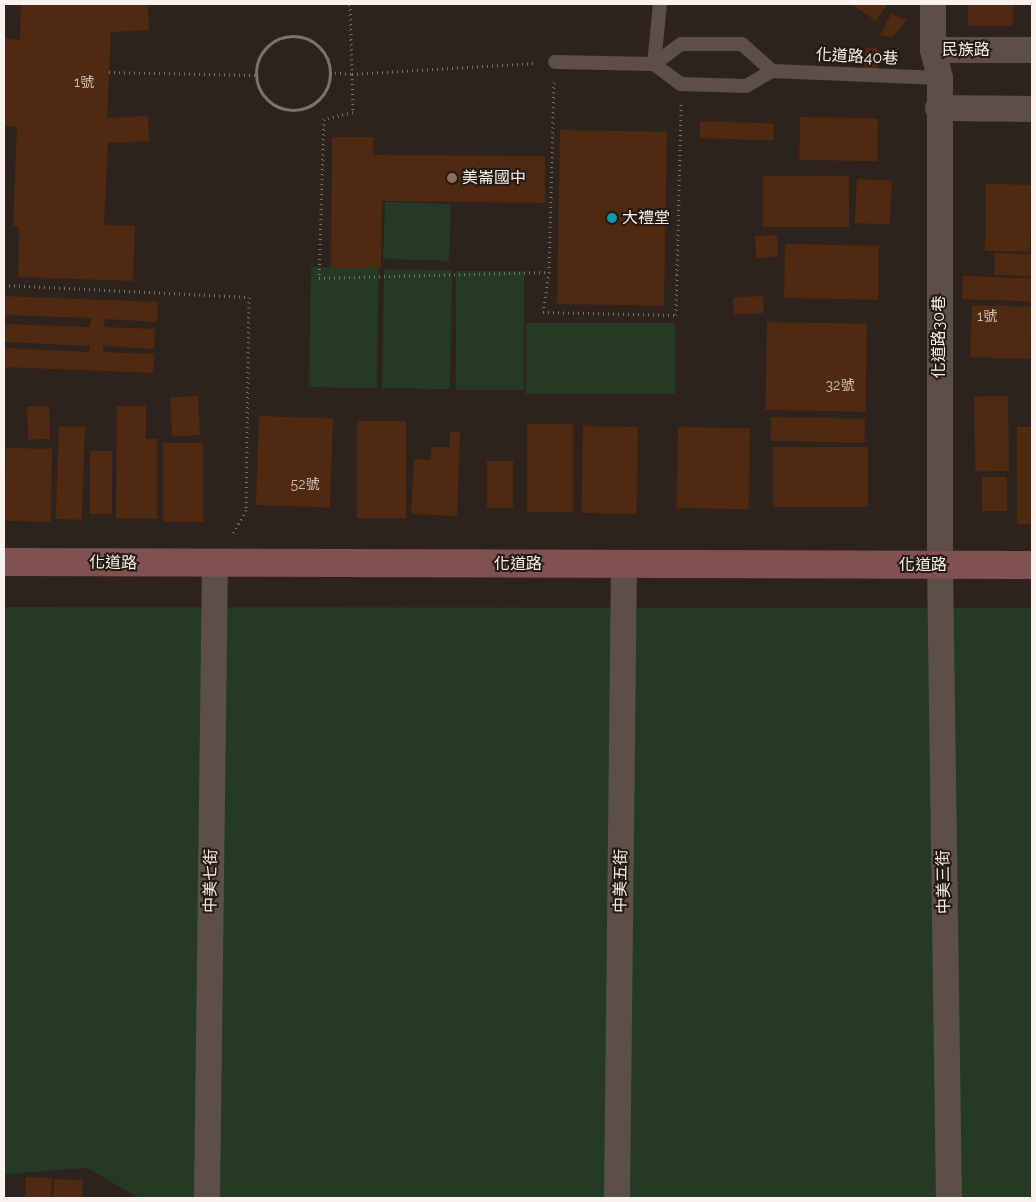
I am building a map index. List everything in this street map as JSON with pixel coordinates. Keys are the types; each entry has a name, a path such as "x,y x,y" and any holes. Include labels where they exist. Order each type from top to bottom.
{"street":[{"path":"933,4 934,50"},
{"name":"民族路","path":"938,108 940,78 934,50 1032,50"},
{"path":"938,108 1032,108"},
{"name":"化道路30巷","path":"938,108 940,565"},
{"name":"化道路","path":"4,562 1032,565"},
{"name":"中美七街","path":"207,1198 215,564"},
{"name":"中美五街","path":"617,1198 624,564"},
{"name":"中美三街","path":"940,565 949,1198"}],"lane":[{"path":"654,64 660,4"},
{"path":"555,62 654,64 682,84 746,86 772,71 742,44 681,44 654,64"},
{"name":"化道路40巷","path":"772,71 940,78"}],"path":[{"path":"350,4 353,112 324,119 319,278 549,272"},
{"path":"292,36 314,42 328,60 330,72 322,96 301,110 275,106 265,98 256,75 262,53 270,44 292,36"},
{"path":"330,72 352,74 555,62 549,272 543,312 676,315 682,84"},
{"path":"109,72 256,75"},
{"path":"4,285 249,297 246,510 215,564"}],"green space":[{"path":"385,202 451,204 449,261 383,259"},
{"path":"311,267 379,268 377,388 309,387"},
{"path":"384,269 452,270 450,389 382,388"},
{"path":"456,271 524,271 524,390 456,390"},
{"path":"526,323 675,323 675,394 526,394"},
{"path":"4,607 1032,608 1032,1198 139,1198 87,1168 4,1174"}],"building":[{"path":"21,4 148,5 149,30 111,32 107,118 148,116 149,141 108,143 104,225 135,226 133,281 18,277 19,227 13,226 17,127 4,125 4,38 20,40"},
{"path":"851,4 888,4 876,21"},
{"path":"968,4 1013,4 1013,26 968,26"},
{"path":"891,14 907,20 893,37 880,35"},
{"path":"865,48 877,48 877,69 865,69"},
{"path":"800,117 878,118 877,161 799,160"},
{"path":"700,121 774,124 773,141 699,138"},
{"name":"大禮堂","path":"560,130 667,132 664,306 557,304"},
{"path":"332,137 373,137 373,155 545,156 545,203 382,201 381,268 331,268"},
{"path":"763,176 849,176 849,227 763,227"},
{"path":"857,179 892,181 890,225 855,223"},
{"path":"986,184 1031,185 1030,252 985,251"},
{"path":"777,235 778,257 756,258 755,236"},
{"path":"785,244 879,246 878,300 784,298"},
{"path":"995,253 1032,254 1031,276 994,275"},
{"path":"963,276 1032,278 1031,301 962,299"},
{"path":"4,296 158,302 157,322 105,319 104,327 155,329 154,349 103,346 103,352 154,354 153,373 4,367 4,348 89,352 90,346 4,342 4,324 90,327 91,318 4,315"},
{"path":"763,296 764,313 734,315 733,298"},
{"path":"972,305 1032,307 1030,359 970,357"},
{"path":"767,322 867,324 865,412 765,410"},
{"path":"198,396 200,435 172,436 170,397"},
{"path":"1008,396 1009,471 975,472 974,397"},
{"path":"49,406 50,439 28,440 27,407"},
{"path":"117,406 146,406 146,439 157,439 157,519 116,518"},
{"path":"259,416 333,419 330,508 256,505"},
{"path":"771,417 865,419 865,443 771,441"},
{"path":"357,421 406,421 406,518 357,518"},
{"path":"527,424 573,424 573,512 527,512"},
{"path":"59,426 85,427 82,520 56,519"},
{"path":"583,426 638,427 636,514 581,513"},
{"path":"678,427 750,428 749,509 677,508"},
{"path":"1017,427 1032,427 1032,524 1017,524"},
{"path":"450,432 460,432 457,516 411,514 414,459 431,460 431,447 450,447"},
{"path":"163,443 203,443 203,522 163,522"},
{"path":"773,447 868,447 868,507 773,507"},
{"path":"6,448 52,449 51,522 5,521"},
{"path":"90,451 112,451 112,514 90,514"},
{"path":"487,461 513,461 513,508 487,508"},
{"path":"982,477 1007,477 1007,511 982,511"},
{"path":"26,1177 52,1178 51,1198 25,1198"},
{"path":"54,1179 83,1180 82,1198 53,1198"}],"place":[{"name":"美崙國中","path":"452,178"},
{"name":"大禮堂","path":"612,218"}]}
